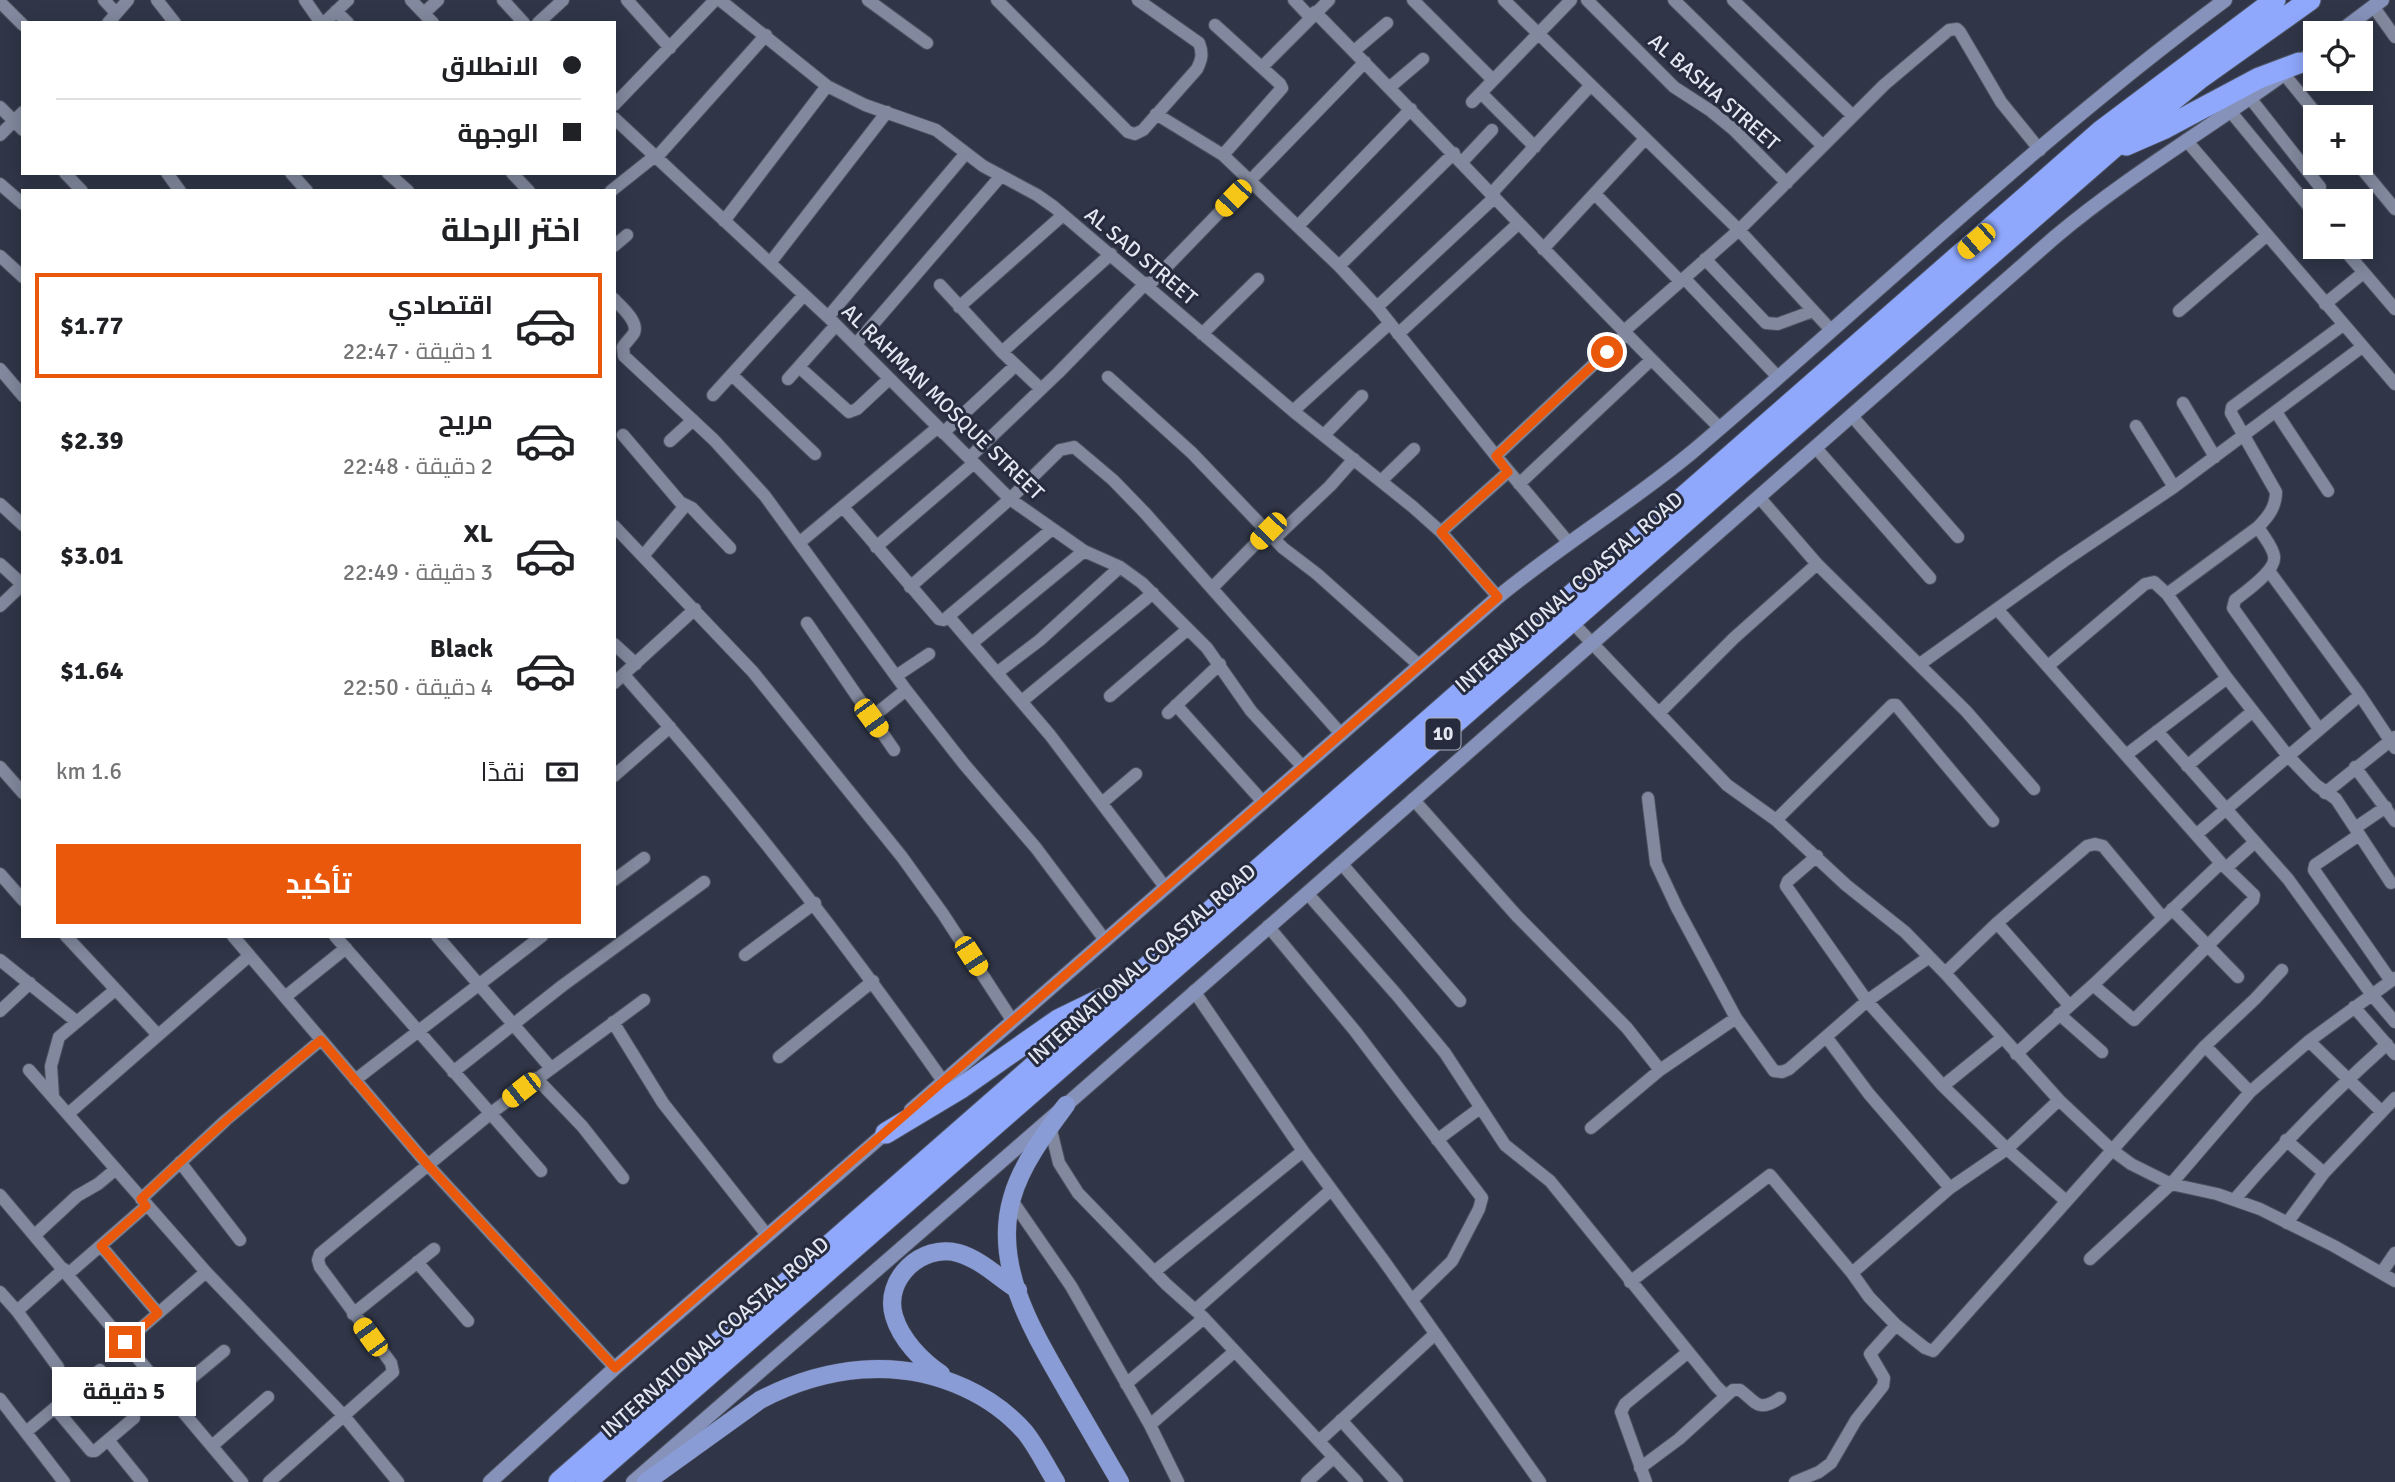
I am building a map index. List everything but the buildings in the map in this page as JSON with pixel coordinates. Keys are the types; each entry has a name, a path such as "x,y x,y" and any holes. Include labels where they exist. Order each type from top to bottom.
{"highway":[{"name":"INTERNATIONAL COASTAL ROAD","path":"559,1482 2101,131 2275,0"},
{"name":"INTERNATIONAL COASTAL ROAD","path":"586,1482 2113,148 2190,86 2310,0"},
{"path":"2113,148 2148,136 2265,75 2299,63"},
{"path":"886,1133 952,1094 1058,1020 1122,989"}],"main road":[{"path":"1066,1105 1050,1126 1018,1181 1011,1199 1008,1248 1023,1310 1041,1348 1120,1482"},
{"path":"956,1384 920,1357 905,1339 894,1319 893,1294 903,1272 914,1261 929,1254 953,1252 975,1261 1018,1290"},
{"path":"646,1482 760,1400 805,1381 841,1372 898,1368 939,1377 956,1384 977,1394 1011,1418 1025,1433 1056,1482"}],"street":[{"path":"104,0 112,18 128,0"},
{"path":"156,0 173,21"},
{"path":"305,0 321,21"},
{"path":"324,21 348,0"},
{"path":"411,0 428,18 438,0"},
{"path":"503,0 522,21"},
{"path":"540,21 563,0"},
{"path":"627,0 670,48"},
{"path":"616,103 717,0"},
{"name":"AL SAD STREET","path":"717,0 766,35 827,86 854,100 936,130 1000,177 1037,195 1147,284 1293,411 1441,532 1498,597"},
{"path":"868,0 927,43"},
{"path":"997,0 1128,132 1139,133 1197,69 1202,61 1202,51 1199,43 1138,0"},
{"path":"1294,0 1354,51 1390,87 1624,333 1720,428"},
{"path":"1262,67 1329,0"},
{"path":"1413,0 1493,80"},
{"path":"1504,0 1739,230 1831,330"},
{"path":"1535,147 1476,97 1571,0"},
{"name":"AL BASHA STREET","path":"1587,0 1674,87 1726,122 1787,183"},
{"path":"1674,0 1823,146"},
{"path":"1733,0 1853,116"},
{"path":"491,1482 615,1368 1498,597 1663,476 2040,150 2172,40 2225,0"},
{"path":"0,2 21,23"},
{"path":"2354,21 2377,3 2395,37"},
{"path":"336,11 346,21"},
{"path":"1354,51 1387,23"},
{"path":"1214,25 1280,84 1282,90 1223,155"},
{"path":"1496,456 1624,333 1739,230 1915,57 1953,28 1957,29 1969,44 2001,102 2040,150"},
{"path":"614,189 656,157 766,35"},
{"path":"1390,87 1423,59"},
{"path":"876,547 971,461 1365,62"},
{"path":"633,1482 2086,211 2299,63 2315,105"},
{"path":"724,221 827,86"},
{"path":"1377,307 1493,196 1590,86"},
{"path":"2250,98 2320,187"},
{"path":"0,107 20,121 0,135"},
{"path":"1298,226 1411,109"},
{"path":"2231,111 2303,200"},
{"path":"770,263 887,112"},
{"path":"1156,114 1223,155 1339,267 1377,307 1508,472 1569,543"},
{"name":"AL RAHMAN MOSQUE STREET","path":"616,120 856,344 1010,499 1084,551 1120,567 1153,593 1220,664 1251,711 1303,767"},
{"path":"1339,267 1458,157 1492,130"},
{"path":"1543,249 1645,139"},
{"path":"2186,140 2395,384"},
{"path":"788,379 966,153"},
{"path":"67,175 80,189"},
{"path":"293,175 305,189"},
{"path":"514,175 527,189"},
{"path":"2367,175 2395,209"},
{"path":"856,344 1000,177"},
{"path":"0,184 21,202"},
{"path":"1595,194 1778,377"},
{"path":"959,307 1063,215"},
{"path":"1293,411 1519,223"},
{"path":"616,244 627,235"},
{"path":"2179,311 2266,236"},
{"path":"1002,352 1111,254"},
{"path":"0,256 21,275"},
{"path":"1705,259 1766,323 1778,324 1813,311"},
{"path":"2352,259 2395,309"},
{"path":"2325,304 2363,273"},
{"path":"1202,334 1258,279"},
{"path":"940,285 1002,352 1041,389"},
{"path":"713,395 804,295"},
{"path":"616,301 635,327 623,347 624,356 749,477 906,690 964,764 1036,848 1105,940"},
{"path":"2166,594 2258,527 2272,510 2276,492 2231,413 2232,407 2343,325"},
{"path":"1920,664 2174,487 2362,347"},
{"path":"1519,484 1651,360"},
{"path":"799,543 940,431 1016,365"},
{"path":"799,367 849,412 857,409 889,379"},
{"path":"0,369 21,394"},
{"path":"732,375 816,454"},
{"path":"1108,377 1192,453 1271,534 1420,666"},
{"path":"1324,435 1362,396"},
{"path":"2183,403 2215,457"},
{"path":"2276,412 2328,491"},
{"path":"1851,415 1958,537"},
{"path":"670,441 693,420"},
{"path":"2136,426 2174,487"},
{"path":"622,435 685,506 692,508 730,548"},
{"path":"910,587 1010,499 1060,450 1074,447 1113,480 1145,513 1341,734"},
{"path":"1815,447 1930,578"},
{"path":"1381,481 1414,449"},
{"path":"1212,588 1271,534 1330,486 1353,459"},
{"path":"1441,532 1508,472"},
{"path":"1759,497 1817,564 1966,711 2034,789"},
{"path":"0,504 21,523"},
{"path":"643,556 685,506"},
{"path":"843,507 910,587 944,620 1051,530"},
{"path":"2258,527 2274,554 2274,562 2269,571 2235,600 2234,608 2319,729"},
{"path":"616,528 753,672 922,883 1012,1020"},
{"path":"972,643 1084,551"},
{"path":"0,564 21,583"},
{"path":"1658,713 1734,638 1817,564"},
{"path":"998,672 1051,631 1120,567"},
{"path":"2269,571 2393,741 2325,793"},
{"path":"2048,666 2146,584 2154,582 2166,594 2288,756 2325,793 2336,799 2391,883"},
{"path":"0,606 21,587"},
{"path":"1022,701 1153,593"},
{"path":"695,609 619,679 670,727 815,903 943,1081"},
{"path":"1997,609 2254,898 2133,1020 2093,985"},
{"path":"949,617 998,672 1103,802 1165,887"},
{"path":"1572,622 1727,785 1776,820 1846,885 1905,932 2059,1100 2112,1150 2131,1164 2171,1184 2235,1199 2287,1223 2395,1281"},
{"path":"807,623 894,750"},
{"path":"1110,696 1188,629"},
{"path":"616,646 636,664"},
{"path":"896,676 929,654"},
{"path":"1220,664 1172,709 1263,802"},
{"path":"2126,755 2227,678"},
{"path":"871,718 906,690"},
{"path":"2197,834 2360,695"},
{"path":"1776,820 1892,705 1896,705 1993,821"},
{"path":"2187,766 2253,711"},
{"path":"616,774 670,727"},
{"path":"2157,731 2288,879 2372,995 2395,1022"},
{"path":"0,767 21,791"},
{"path":"2356,767 2395,821"},
{"path":"1103,802 1136,774"},
{"path":"1648,798 1656,863 1677,908 1737,1018 1774,1071 1789,1069 1867,1001 1929,957"},
{"path":"1413,799 1517,915 1627,1028 1660,1070"},
{"path":"2090,1259 2171,1184 2250,1092 2309,1041 2393,980 2314,870 2315,865 2386,807"},
{"path":"2016,1054 2167,914 2255,842"},
{"path":"1945,973 1997,923 2087,846 2095,844 2103,846 2167,914 2207,944 2238,977"},
{"path":"1817,856 1788,881 1786,887 1867,1001 1943,1086 2007,1149 2066,1201"},
{"path":"616,878 643,858"},
{"path":"1341,863 1460,1001"},
{"path":"0,874 21,898"},
{"path":"453,1072 562,986 704,882"},
{"path":"1307,893 1445,1053 1505,1145 1550,1181 1688,1353 1726,1396"},
{"path":"746,955 815,903"},
{"path":"1997,923 2069,1005"},
{"path":"1268,926 1363,1041 1479,1194 1481,1202 1451,1261 1412,1300"},
{"path":"68,938 158,1035"},
{"path":"235,938 427,1164 615,1368"},
{"path":"337,938 541,1171"},
{"path":"440,938 550,1067"},
{"path":"355,1080 539,938"},
{"path":"285,997 346,948"},
{"path":"68,1114 249,956"},
{"path":"0,960 77,1022"},
{"path":"1630,1282 1769,1175 1896,1325 1925,1348 1933,1351 2205,1046 2282,970"},
{"path":"779,1057 873,981"},
{"path":"0,1011 30,984"},
{"path":"53,1097 51,1066 59,1037 115,990"},
{"path":"1194,991 1303,1151 1412,1300 1539,1482"},
{"path":"269,1482 391,1375 393,1369 320,1267 318,1256 491,1113 644,1000"},
{"path":"2235,1199 2286,1140 2348,1079 2391,1049 2354,1007"},
{"path":"2059,1014 2102,1052"},
{"path":"1591,1128 1660,1070 1737,1018"},
{"path":"614,1022 663,1103 767,1235"},
{"path":"1827,1038 1869,1094 1950,1188"},
{"path":"1943,1086 2002,1038"},
{"path":"17,1311 101,1246 180,1162 321,1040"},
{"path":"2309,1041 2381,1111"},
{"path":"2205,1046 2250,1092"},
{"path":"29,1070 206,1272 344,1416 398,1482"},
{"path":"536,1078 582,1126 623,1178"},
{"path":"2287,1223 2325,1173 2395,1098"},
{"path":"1852,1273 1950,1188 2007,1149 2059,1100"},
{"path":"1437,1140 1480,1108"},
{"path":"1050,1126 1059,1163 1073,1186 1320,1440 1357,1482"},
{"path":"2286,1140 2325,1173"},
{"path":"1154,1272 1303,1151"},
{"path":"180,1162 240,1240"},
{"path":"35,1236 77,1196 116,1169"},
{"path":"1126,1384 1331,1190"},
{"path":"0,1195 242,1482"},
{"path":"1011,1199 1071,1286 1150,1425 1178,1482"},
{"path":"101,1246 158,1313"},
{"path":"353,1314 434,1249"},
{"path":"2382,1272 2395,1254"},
{"path":"417,1262 468,1321"},
{"path":"125,1342 206,1272"},
{"path":"2,1297 17,1311 58,1367"},
{"path":"1795,1482 1819,1472 1831,1463 1856,1420 1883,1386 1884,1378 1870,1354 1896,1325"},
{"path":"1320,1440 1435,1334"},
{"path":"170,1396 224,1351"},
{"path":"1150,1425 1234,1352"},
{"path":"1646,1482 1621,1416 1622,1408 1688,1353"},
{"path":"26,1432 100,1370"},
{"path":"1640,1468 1679,1439 1737,1389 1753,1403 1762,1405 1770,1405 1780,1398"},
{"path":"212,1446 268,1397"},
{"path":"0,1399 64,1482"},
{"path":"55,1408 91,1451 95,1451 134,1418"},
{"path":"1341,1420 1397,1482"},
{"path":"108,1440 142,1482"},
{"path":"1307,1482 1334,1457"}],"route":[{"path":"125,1342 158,1313 101,1246 146,1206 141,1199 180,1162 321,1040 427,1164 615,1368 1498,597 1441,532 1508,472 1496,456 1607,352"}]}
